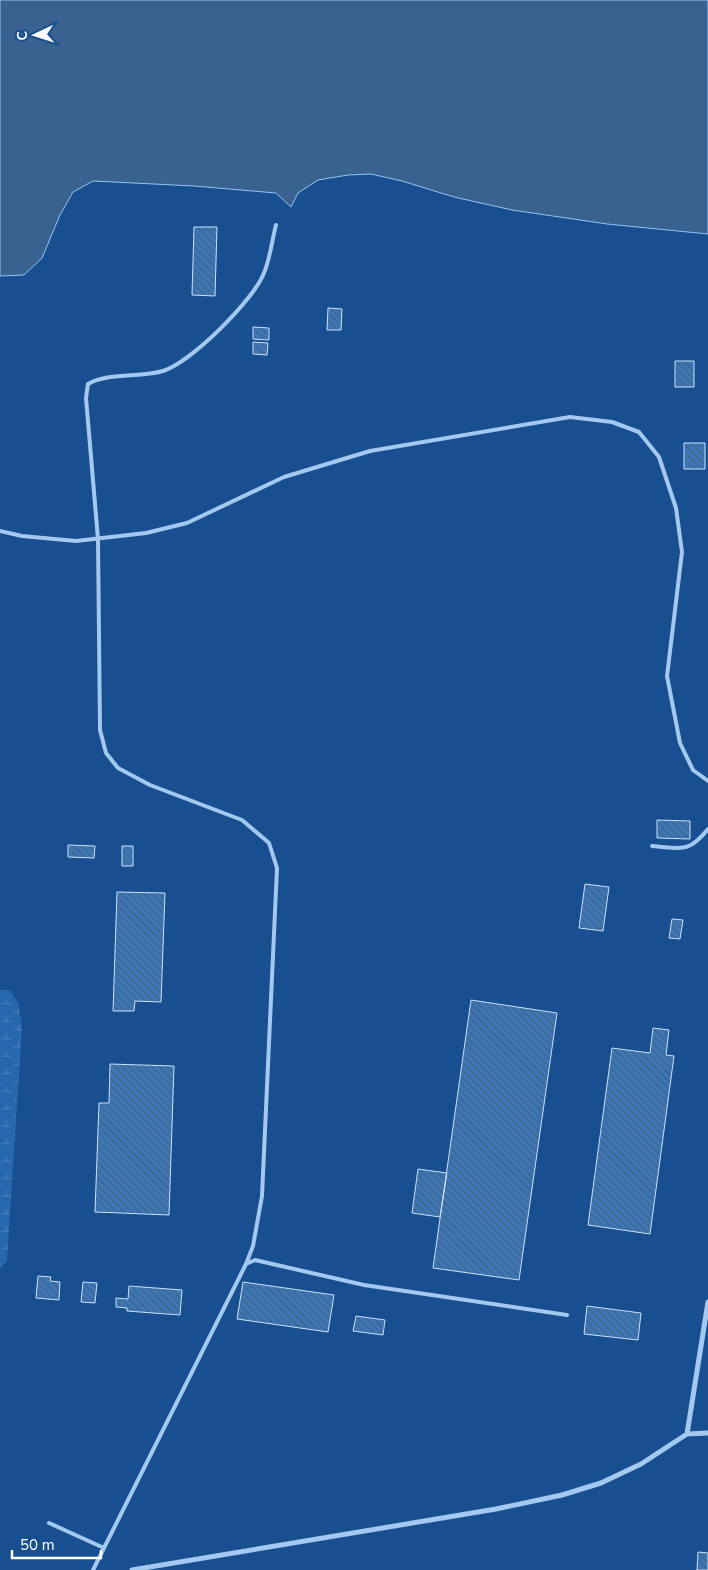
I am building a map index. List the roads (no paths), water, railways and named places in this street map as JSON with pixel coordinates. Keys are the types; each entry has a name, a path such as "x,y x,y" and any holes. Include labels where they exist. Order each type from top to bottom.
{"street":[{"path":"687,1434 708,1302"},
{"path":"132,1570 496,1509 562,1495 601,1483 625,1472 641,1464 687,1434 708,1433"}],"lane":[{"path":"93,1570 254,1246 262,1196 277,868 269,843 242,820 150,785 118,768 106,753 100,730 98,539 86,398 88,384 98,378 145,375 166,370 195,352 243,305 264,274 276,225"},
{"path":"0,531 22,536 76,541 146,533 187,523 284,477 370,451 570,417 612,422 639,432 658,457 676,508 682,552 667,676 680,743 693,770 708,781"},
{"path":"652,846 684,848 691,846 700,840 708,829"},
{"path":"246,1264 255,1260 364,1286 567,1315"},
{"path":"49,1523 104,1548"}]}
